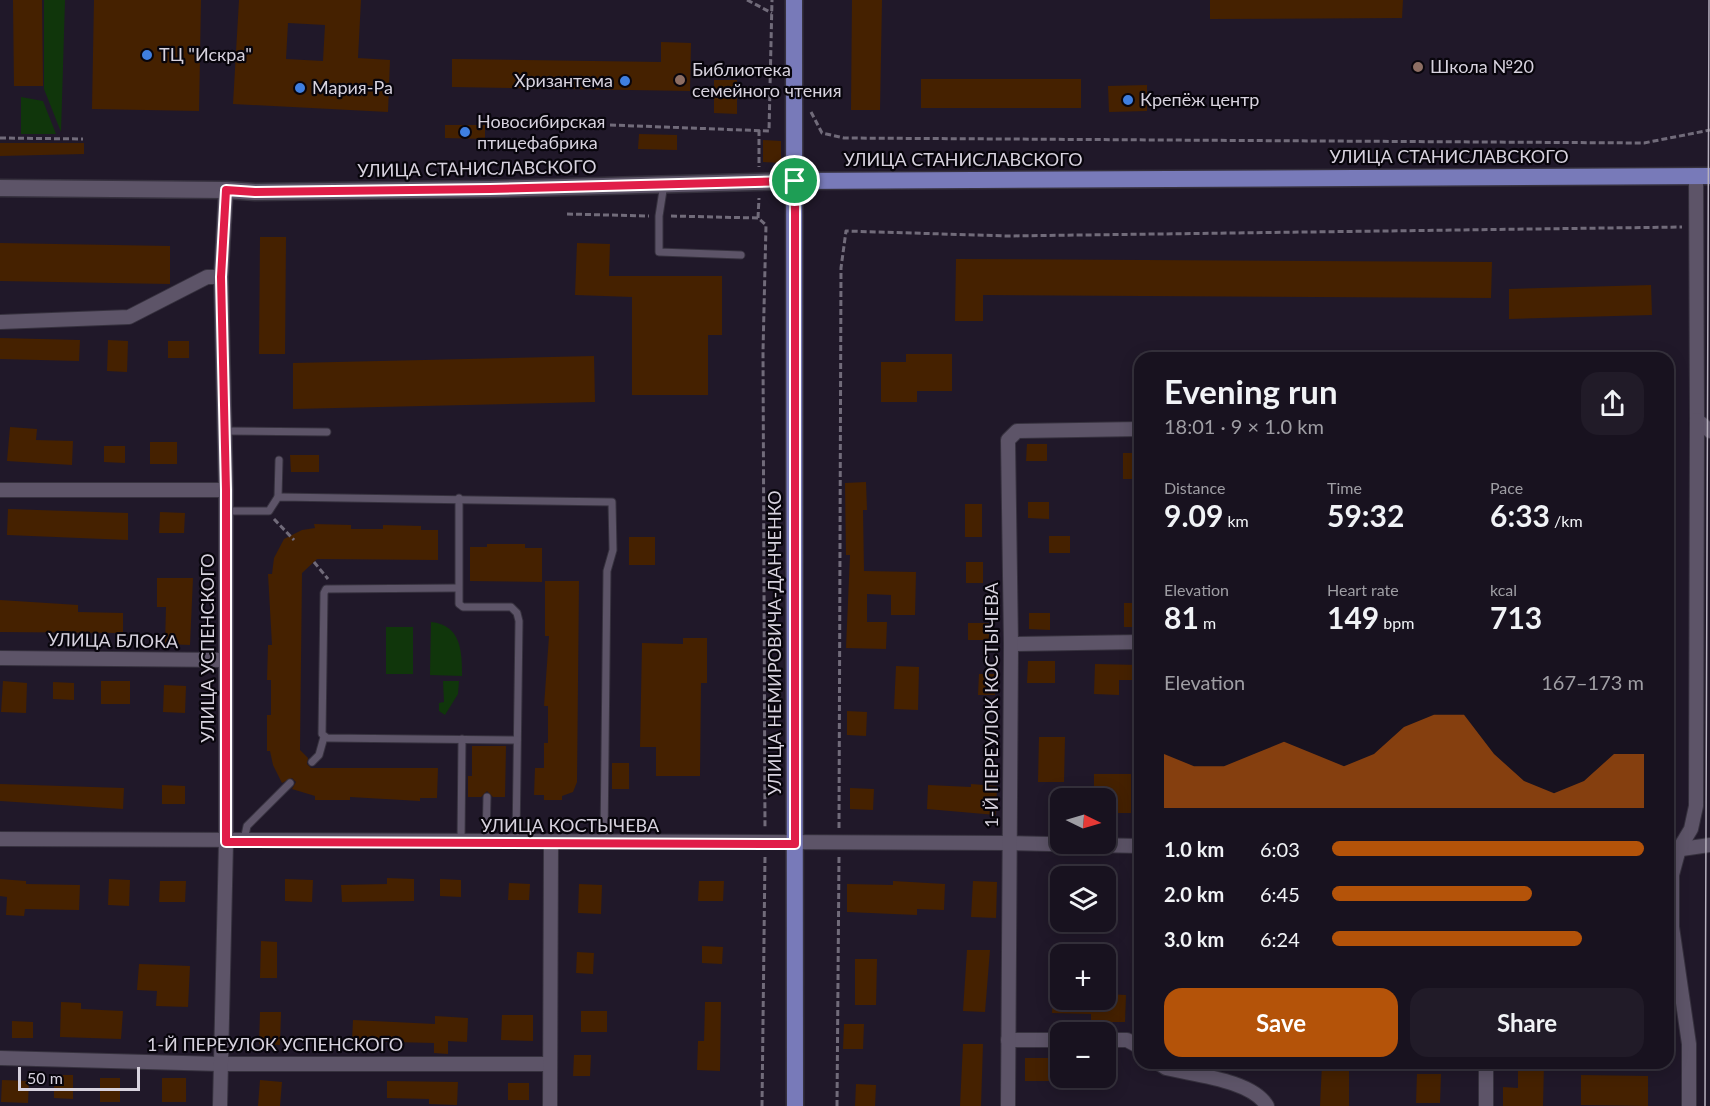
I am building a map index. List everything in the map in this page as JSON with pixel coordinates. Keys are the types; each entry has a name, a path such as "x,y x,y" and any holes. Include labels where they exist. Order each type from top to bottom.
{"main road":[{"name":"УЛИЦА НЕМИРОВИЧА-ДАНЧЕНКО","path":"794,0 795,1106"},
{"name":"УЛИЦА СТАНИСЛАВСКОГО","path":"795,181 1703,175"}],"street":[{"path":"1674,849 1691,829 1696,806 1696,226 1703,175"},
{"name":"УЛИЦА СТАНИСЛАВСКОГО","path":"0,188 255,192 795,181"},
{"name":"УЛИЦА УСПЕНСКОГО","path":"220,1106 226,842 226,490 221,277 226,190"},
{"path":"0,322 129,317 207,277 221,277"},
{"path":"1697,420 1710,432"},
{"name":"1-Й ПЕРЕУЛОК КОСТЫЧЕВА","path":"1008,1106 1011,644 1008,440 1017,431 1134,429"},
{"path":"0,490 226,490"},
{"path":"1011,644 1134,642"},
{"name":"УЛИЦА БЛОКА","path":"0,658 226,660"},
{"name":"УЛИЦА КОСТЫЧЕВА","path":"0,840 551,844 1010,843 1134,846"},
{"path":"550,1106 551,844"},
{"path":"1674,850 1710,845"},
{"path":"1674,939 1686,1009 1689,1106"},
{"path":"1008,1040 1050,1040"},
{"path":"1116,1040 1127,1040 1134,1044"},
{"name":"1-Й ПЕРЕУЛОК УСПЕНСКОГО","path":"0,1058 220,1064 550,1064"},
{"path":"1170,1069 1243,1086 1261,1096 1267,1106"},
{"path":"1486,1069 1486,1106"}],"lane":[{"path":"664,184 659,216 659,252 741,255"},
{"path":"225,431 327,432"},
{"path":"226,510 267,511 278,496 279,460"},
{"path":"278,496 608,500 614,506 613,550 607,570 604,844"},
{"path":"459,498 458,600 463,607 511,608 517,614 516,843"},
{"path":"312,762 319,755 324,737 324,593 330,587 458,588"},
{"path":"324,737 517,740"},
{"path":"461,843 462,739"},
{"path":"243,842 247,826 290,783"},
{"path":"486,843 487,797"}],"path":[{"path":"747,0 772,13"},
{"path":"610,125 769,131 772,0"},
{"path":"844,138 1644,143 1710,130"},
{"path":"0,138 83,139"},
{"path":"567,214 758,218 766,225 763,351 765,844 762,1106"},
{"path":"837,1106 841,278 846,231 1008,236 1696,226"},
{"path":"267,511 294,540"},
{"path":"314,562 328,576 330,587"}],"green space":[{"path":"44,0 65,0 61,132 44,89"},
{"path":"21,97 43,101 56,134 21,134"},
{"path":"431,622 441,624 454,634 460,649 462,676 430,675"},
{"path":"386,627 413,627 413,674 386,674"},
{"path":"443,681 459,681 458,694 445,715 439,711 439,703 444,702"}],"building":[{"path":"13,0 42,0 43,86 14,86"},
{"name":"ТЦ \"Искра\"","path":"94,0 201,0 199,111 92,109"},
{"path":"239,0 361,0 358,58 390,60 388,112 233,104","holes":["288,23 325,25 323,61 286,59"]},
{"path":"852,0 882,0 880,110 851,110"},
{"path":"1210,0 1403,0 1402,18 1210,19"},
{"path":"661,42 691,43 690,91 452,87 452,59 661,62"},
{"path":"921,79 1081,79 1081,108 921,108"},
{"path":"714,80 737,80 737,114 714,113"},
{"path":"1147,85 1147,111 1109,112 1108,86"},
{"name":"Новосибирская птицефабрика","path":"445,125 485,125 485,139 445,138"},
{"path":"639,134 677,135 677,150 638,149"},
{"path":"763,140 781,141 781,163 763,162"},
{"path":"0,143 84,143 84,154 0,156"},
{"path":"260,237 286,237 285,354 259,354"},
{"path":"0,243 170,246 170,284 0,281"},
{"path":"577,243 610,244 609,276 722,276 722,335 708,335 708,395 632,395 632,297 575,295"},
{"path":"956,259 1492,262 1491,298 983,295 983,321 955,321"},
{"path":"1651,285 1652,315 1509,319 1509,289"},
{"path":"0,338 80,340 79,361 0,359"},
{"path":"108,340 128,341 127,372 107,371"},
{"path":"168,341 189,341 189,358 168,358"},
{"path":"906,354 952,354 952,391 917,391 917,402 881,402 881,362 906,362"},
{"path":"594,356 595,402 293,409 293,363"},
{"path":"10,427 37,429 36,440 73,441 72,465 7,461"},
{"path":"150,442 177,442 177,464 150,464"},
{"path":"1027,444 1047,444 1047,461 1026,461"},
{"path":"104,446 125,446 125,463 104,462"},
{"path":"1123,453 1134,453 1134,479 1123,479"},
{"path":"290,455 319,455 319,472 291,472"},
{"path":"866,482 867,510 863,510 864,571 916,572 915,615 891,615 891,595 867,594 867,622 887,622 886,649 846,648 850,555 846,555 845,483"},
{"path":"1028,502 1049,502 1049,519 1028,518"},
{"path":"965,504 982,504 982,537 965,537"},
{"path":"8,509 128,513 128,540 7,535"},
{"path":"160,512 185,513 184,533 159,533"},
{"path":"314,524 351,525 351,529 383,529 383,525 421,526 421,530 438,530 438,560 317,559 302,573 300,750 308,758 307,764 311,768 438,768 437,798 420,798 420,801 350,797 350,800 315,800 315,796 292,789 296,782 292,778 282,783 273,765 270,751 267,751 267,715 271,715 271,680 267,680 268,645 272,645 268,574 272,574 274,558 284,539 302,530 315,528"},
{"path":"1049,536 1070,536 1070,553 1049,553"},
{"path":"629,537 655,537 655,565 629,565"},
{"path":"487,544 525,544 525,548 542,548 542,582 470,581 470,547 487,547"},
{"path":"966,562 983,562 983,583 966,583"},
{"path":"157,578 193,578 190,645 165,644 166,607 157,607"},
{"path":"545,581 579,581 577,782 573,792 562,796 562,800 544,800 544,795 534,795 535,768 544,768 544,743 548,743 548,706 544,706 549,636 545,636"},
{"path":"0,600 78,605 78,612 123,613 123,633 0,632"},
{"path":"1124,603 1134,603 1134,627 1124,627"},
{"path":"1029,613 1050,613 1050,630 1029,629"},
{"path":"968,623 989,623 989,640 968,640"},
{"path":"683,638 707,638 707,683 701,683 700,776 656,776 656,747 640,747 642,643 683,644"},
{"path":"1028,661 1055,661 1055,683 1027,683"},
{"path":"1095,664 1134,665 1134,680 1119,680 1119,695 1094,694"},
{"path":"896,666 919,667 918,710 894,709"},
{"path":"979,674 995,674 995,695 978,695"},
{"path":"3,681 27,683 26,713 1,712"},
{"path":"101,681 130,681 130,704 101,704"},
{"path":"53,682 74,683 74,700 53,699"},
{"path":"164,685 186,686 185,713 163,712"},
{"path":"847,711 867,712 866,736 847,735"},
{"path":"1039,737 1065,737 1064,782 1038,782"},
{"path":"472,746 506,746 505,797 493,797 487,791 481,797 468,797 468,776 472,776"},
{"path":"612,763 629,763 629,789 612,789"},
{"path":"1094,774 1131,774 1131,813 1116,813 1116,788 1094,788"},
{"path":"0,784 124,788 123,809 0,801"},
{"path":"971,784 997,786 996,815 927,809 928,785 971,787"},
{"path":"162,785 185,786 185,804 162,804"},
{"path":"850,788 874,789 873,810 850,809"},
{"path":"387,878 414,879 414,901 342,902 341,885 387,884"},
{"path":"0,879 26,881 26,884 80,885 79,910 25,909 24,916 6,915 7,897 0,896"},
{"path":"109,879 130,880 129,906 108,905"},
{"path":"285,879 313,880 312,902 285,901"},
{"path":"440,879 461,880 461,897 440,896"},
{"path":"160,881 186,881 185,902 159,902"},
{"path":"699,881 724,881 723,901 698,901"},
{"path":"893,881 945,884 944,910 917,909 917,915 847,912 847,884 893,885"},
{"path":"973,881 997,882 996,918 971,917"},
{"path":"509,883 530,884 529,900 508,900"},
{"path":"579,884 602,885 601,914 578,913"},
{"path":"261,941 277,942 277,978 260,978"},
{"path":"702,946 723,947 722,964 702,963"},
{"path":"967,950 990,950 985,1012 963,1011"},
{"path":"577,952 594,953 593,974 576,973"},
{"path":"855,959 877,959 876,1005 855,1005"},
{"path":"139,964 190,966 188,1007 156,1006 157,991 137,990"},
{"path":"1116,994 1126,995 1125,1022 1091,1022 1091,1014 1052,1013 1052,1010 1116,1010"},
{"path":"61,1002 81,1003 81,1009 123,1011 121,1039 60,1037"},
{"path":"705,1002 721,1002 720,1071 697,1070 698,1041 704,1041"},
{"path":"581,1011 607,1011 607,1032 581,1032"},
{"path":"260,1012 281,1012 280,1045 259,1044"},
{"path":"502,1015 533,1015 533,1041 501,1040"},
{"path":"435,1016 468,1018 467,1042 448,1041 448,1054 434,1053 434,1043 352,1041 353,1020 435,1024"},
{"path":"12,1021 33,1022 33,1038 12,1038"},
{"path":"844,1024 864,1024 863,1049 843,1049"},
{"path":"963,1044 983,1044 981,1106 960,1106"},
{"path":"574,1055 591,1055 590,1076 573,1076"},
{"path":"1025,1058 1050,1058 1050,1081 1025,1081"},
{"path":"1322,1069 1349,1069 1349,1106 1320,1106"},
{"path":"1518,1069 1544,1069 1543,1106 1503,1106 1503,1087 1518,1088"},
{"path":"1417,1074 1441,1074 1440,1103 1416,1103"},
{"path":"54,1075 73,1075 73,1099 54,1098"},
{"path":"1581,1075 1648,1076 1648,1106 1581,1105"},
{"path":"100,1078 120,1078 120,1102 100,1102"},
{"path":"162,1078 186,1078 186,1102 162,1102"},
{"path":"2,1080 29,1081 28,1103 1,1102"},
{"path":"260,1080 282,1082 280,1106 258,1106"},
{"path":"387,1081 458,1082 457,1105 429,1104 429,1099 387,1098"},
{"path":"508,1083 529,1083 529,1100 508,1100"},
{"path":"856,1084 876,1085 875,1106 855,1106"}],"tram line":[{"path":"1705,1106 1709,0"}],"place":[{"name":"ТЦ \"Искра\"","path":"147,55"},
{"name":"Школа №20","path":"1418,67"},
{"name":"Библиотека семейного чтения","path":"680,80"},
{"name":"Хризантема","path":"625,81"},
{"name":"Мария-Ра","path":"300,88"},
{"name":"Крепёж центр","path":"1128,100"},
{"name":"Новосибирская птицефабрика","path":"465,132"}],"route":[{"path":"795,181 795,844 226,842 226,490 221,277 226,190 255,192 490,189 795,181"}]}
